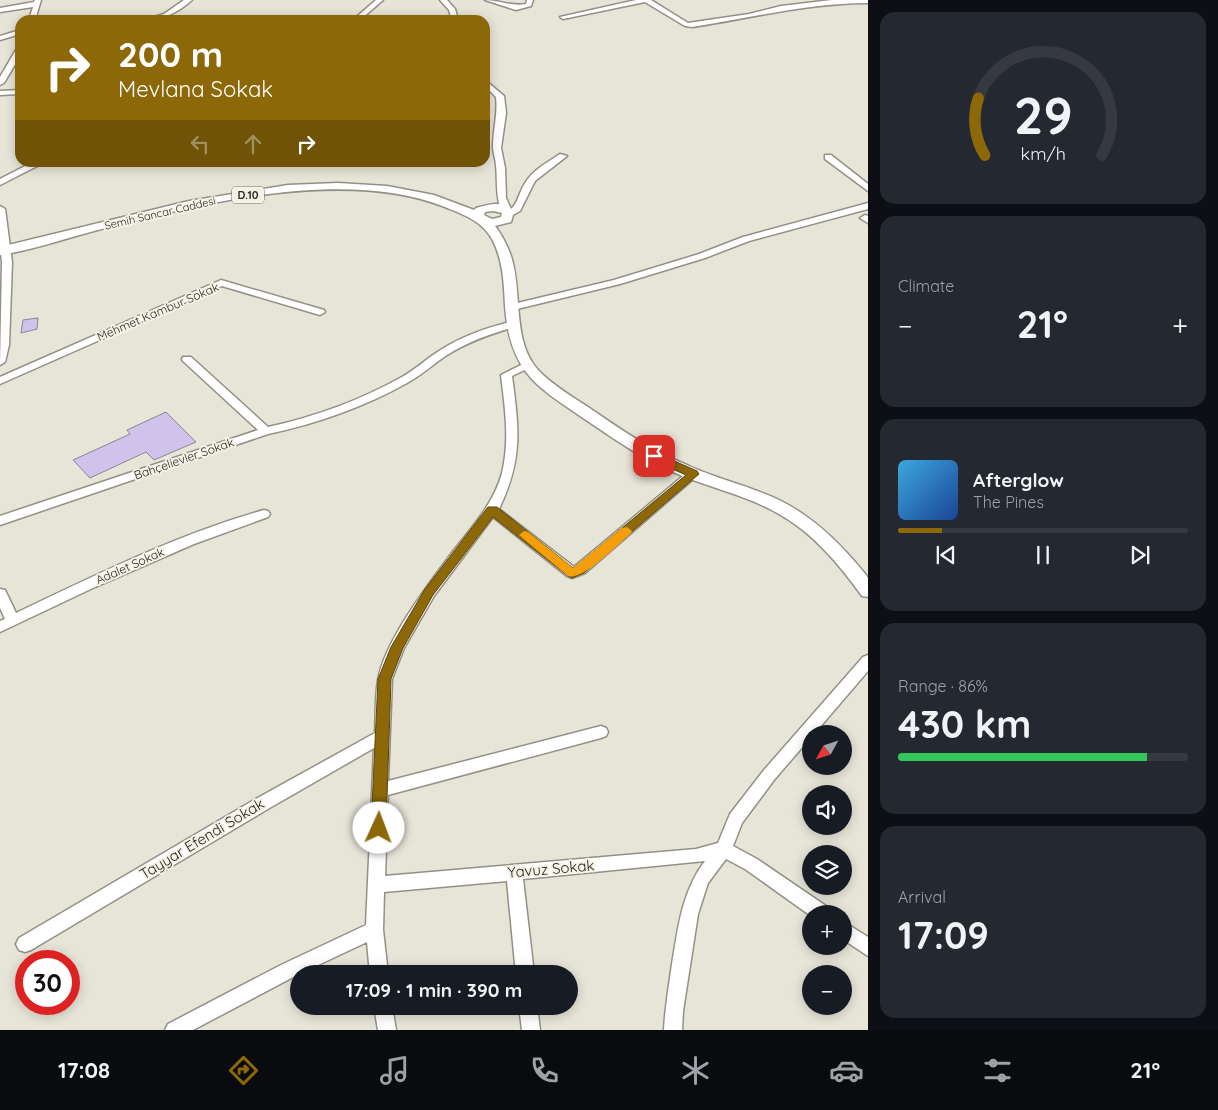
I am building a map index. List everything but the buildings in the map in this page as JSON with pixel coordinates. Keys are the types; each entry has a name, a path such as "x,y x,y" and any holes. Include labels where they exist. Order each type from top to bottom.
{"main road":[{"name":"Semih Sancar Caddesi","path":"3,250 179,206 241,195 324,187 367,187 409,192 502,208 508,215"},
{"name":"Semih Sancar Caddesi","path":"429,196 447,202 482,219"},
{"path":"490,207 478,212 482,219 496,233 504,254 519,346 526,365 546,386 639,449 693,474 783,509 817,532 844,559 868,591"},
{"path":"482,219 496,223 508,215"},
{"path":"504,254 508,243 508,215"},
{"name":"Semih Sancar Caddesi","path":"3,250 18,253 52,238 70,233"}],"street":[{"path":"166,15 189,0"},
{"path":"362,15 380,0"},
{"path":"443,0 452,9 454,15"},
{"path":"488,0 516,8 529,5 530,0"},
{"path":"563,17 646,0 687,25 692,25 749,16 781,8 842,0 868,1"},
{"path":"0,10 37,2 33,15"},
{"path":"0,38 15,34"},
{"path":"0,82 15,58"},
{"path":"490,87 500,96 502,108 497,139 502,198 508,215 514,212 521,203 529,183 536,174 564,156"},
{"path":"0,93 15,92"},
{"path":"828,157 868,188"},
{"path":"0,182 32,167"},
{"path":"490,207 502,198"},
{"path":"513,307 616,282 702,256 746,239 868,206"},
{"path":"0,209 7,287 2,298 4,345 0,362"},
{"name":"Mehmet Kambur Sokak","path":"0,381 221,283 320,312"},
{"name":"Bahçelievler Sokak","path":"0,521 266,431 284,428 374,394 420,371 434,359 487,331 514,324"},
{"path":"187,359 266,431"},
{"path":"378,965 374,930 384,685 397,647 429,592 492,510 500,496 512,462 514,438 506,375 526,365"},
{"path":"492,510 572,573 580,570 693,474"},
{"name":"Adalet Sokak","path":"0,627 189,540 264,514"},
{"path":"0,594 13,621"},
{"path":"673,1030 674,1011 689,914 701,879 724,849 736,819 769,775 868,661"},
{"path":"380,790 601,732"},
{"name":"Tayyar Efendi Sokak","path":"25,944 381,736"},
{"path":"724,849 751,864 810,905"},
{"name":"Yavuz Sokak","path":"376,885 696,856 724,849"},
{"path":"514,873 524,965"},
{"path":"174,1030 288,971 374,930"},
{"path":"852,936 868,948"},
{"path":"384,1015 387,1030"},
{"path":"529,1015 531,1030"}],"slow traffic":[{"path":"524,535 572,573 580,570 627,531"}],"route":[{"path":"379,828 381,736 385,679 397,647 429,592 492,510 572,573 580,570 693,474 654,456"}]}
